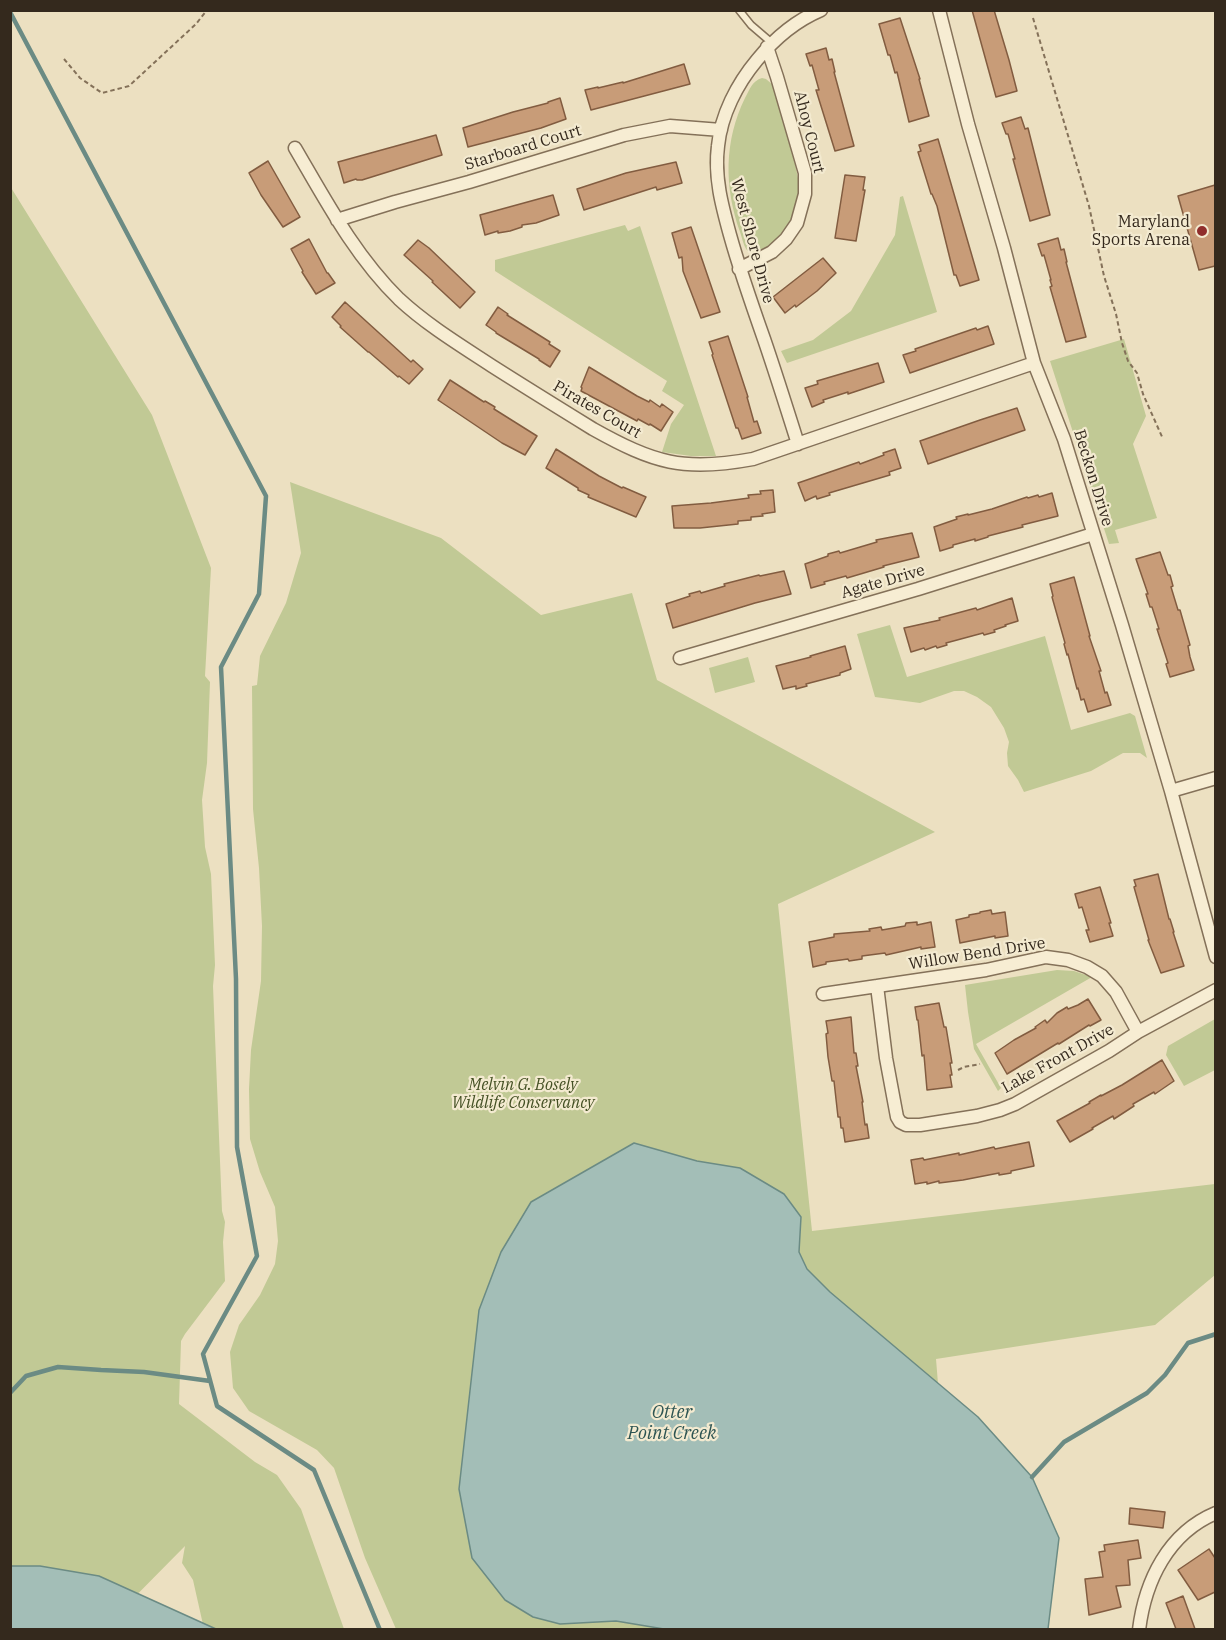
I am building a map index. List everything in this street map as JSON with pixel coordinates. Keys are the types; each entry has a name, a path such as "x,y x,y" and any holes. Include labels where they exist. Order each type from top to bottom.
{"street":[{"name":"West Shore Drive","path":"798,444 776,373 739,269 718,190 718,145 723,120 734,95 752,66 770,45 799,20 821,10"},
{"name":"Beckon Drive","path":"939,10 1034,363 1064,439 1125,635 1171,791 1215,957"},
{"name":"Ahoy Court","path":"739,269 772,252 786,239 796,223 806,194 805,174 770,45"},
{"name":"Starboard Court","path":"337,220 624,135 670,126 721,130"},
{"name":"Pirates Court","path":"295,148 337,220 372,269 398,298 454,341 593,429 616,443 655,459 700,466 753,459 1034,363"},
{"name":"Agate Drive","path":"680,658 918,589 1093,534"},
{"path":"1171,791 1215,777"},
{"name":"Willow Bend Drive","path":"823,993 986,970 1046,957 1068,960 1102,976 1116,992 1138,1032"},
{"name":"Lake Front Drive","path":"877,986 886,1058 897,1117 906,1125 977,1116 1015,1104 1215,990"},
{"path":"1139,1629 1142,1608 1153,1576 1167,1550 1186,1530 1215,1513"}],"lane":[{"path":"738,10 770,45"}],"path":[{"path":"64,59 80,78 102,93 129,86 196,24 207,10"},
{"path":"1033,18 1092,216 1104,276 1122,343 1128,361 1137,373 1143,394 1163,439"},
{"path":"958,1070 980,1064"}],"green space":[{"path":"762,78 773,85 797,171 799,196 797,208 785,231 762,251 752,253 743,243 735,215 729,181 729,164 730,147 738,114 752,86"},
{"path":"10,186 152,415 211,568 205,676 210,682 207,763 202,800 205,847 211,874 222,1211 225,1222 223,1242 225,1281 181,1341 179,1404 255,1462 277,1475 301,1509 344,1629 204,1629 193,1580 182,1563 185,1546 107,1625 11,1629"},
{"path":"903,196 937,312 787,363 781,351 813,340 851,311 895,235 900,197"},
{"path":"625,225 628,231 640,226 716,456 691,456 662,452 671,424 684,405 662,391 667,381 495,271 495,260"},
{"path":"1124,339 1146,416 1133,444 1157,518 1115,530 1119,543 1109,544 1050,361"},
{"name":"Melvin G. Bosely Wildlife Conservancy","path":"290,482 441,538 541,615 632,593 657,680 935,832 778,904 812,1231 1215,1184 1215,1275 1155,1325 936,1359 958,1629 396,1629 365,1558 334,1468 317,1450 249,1411 233,1388 230,1352 239,1325 260,1295 275,1264 278,1241 275,1207 260,1172 250,1139 251,1050 261,981 262,926 253,809 252,686 257,685 260,656 286,603 301,553"},
{"path":"890,625 907,677 1045,636 1071,730 1130,713 1135,716 1147,758 1140,753 1123,753 1091,771 1024,792 1008,766 1009,742 1004,728 991,707 977,697 964,691 954,691 920,703 875,697 857,634"},
{"path":"748,657 755,682 715,693 709,668"},
{"path":"1057,970 1074,971 1092,977 976,1044 1001,1088 998,1091 974,1049 965,985"},
{"path":"1215,1019 1215,1070 1184,1086 1166,1055 1168,1046"}],"water":[{"name":"Otter Point Creek","path":"634,1143 697,1161 740,1168 784,1194 801,1217 799,1252 807,1269 830,1292 978,1417 1032,1477 1059,1538 1048,1629 670,1630 616,1621 560,1624 533,1617 505,1600 472,1558 459,1489 479,1310 501,1252 531,1202"},
{"path":"10,1566 40,1566 99,1576 216,1629 11,1629"}],"building":[{"path":"972,10 994,10 1017,91 996,97"},
{"path":"900,18 920,79 929,116 909,122 897,72 895,73 890,55 888,55 879,24"},
{"path":"826,48 829,60 832,59 854,146 835,151 816,90 819,90 812,65 810,66 806,54"},
{"path":"684,64 690,84 591,110 585,90 623,83"},
{"path":"560,98 566,119 468,147 463,128"},
{"path":"1021,117 1025,129 1028,128 1050,215 1030,221 1008,134 1002,123"},
{"path":"436,135 442,155 362,180 356,179 344,183 338,162"},
{"path":"938,139 979,280 960,286 954,275 937,206 918,152 921,151 919,145"},
{"path":"268,161 300,217 283,227 249,173"},
{"path":"676,162 682,183 657,190 656,187 584,210 577,189 626,173"},
{"path":"845,175 865,177 863,190 865,190 856,241 835,238"},
{"name":"Maryland Sports Arena","path":"1215,185 1215,266 1199,270 1178,196"},
{"path":"553,195 559,215 522,225 510,231 498,233 498,231 485,235 480,215"},
{"path":"691,227 720,312 701,318 683,271 682,257 679,258 672,233"},
{"path":"1058,238 1061,250 1064,249 1086,337 1066,342 1050,287 1052,286 1051,280 1044,255 1042,256 1038,244"},
{"path":"309,239 327,273 335,283 316,294 291,249"},
{"path":"418,240 475,292 460,308 404,255"},
{"path":"823,258 836,273 817,291 785,313 773,297"},
{"path":"345,302 411,362 413,360 423,369 409,384 368,352 332,317"},
{"path":"498,307 560,351 550,367 486,325"},
{"path":"988,326 994,344 910,373 903,355 976,328 977,330"},
{"path":"728,336 754,422 757,421 761,433 742,439 736,428 709,342"},
{"path":"878,363 884,382 823,400 824,402 812,407 805,388 818,384 817,381"},
{"path":"589,367 637,396 649,402 650,400 660,407 662,404 673,412 661,431 581,391"},
{"path":"450,380 537,436 525,455 502,443 438,400"},
{"path":"1017,408 1025,430 928,464 920,441"},
{"path":"556,449 599,476 646,497 636,517 588,497 589,495 546,468"},
{"path":"895,449 901,468 889,472 890,475 805,501 798,483 859,462 860,464"},
{"path":"773,490 775,512 751,517 751,520 738,521 738,524 674,528 672,506 749,498 748,495 761,494 760,491"},
{"path":"1052,493 1058,516 975,541 975,539 953,545 953,547 940,551 934,527 957,519 956,517 992,509 1027,497 1038,495 1039,497"},
{"path":"912,533 919,557 847,578 846,576 824,582 825,584 811,588 805,564 828,556 828,554 839,551 840,553 877,542 876,540"},
{"path":"1160,552 1168,575 1170,575 1173,586 1171,587 1190,645 1188,646 1194,670 1170,677 1157,629 1159,629 1136,559"},
{"path":"784,571 791,594 673,628 666,604 690,596 689,594 725,586 724,584"},
{"path":"1074,577 1089,636 1101,671 1099,671 1105,693 1107,692 1111,705 1088,712 1084,699 1081,700 1077,689 1050,584"},
{"path":"1012,598 1018,621 994,630 995,632 946,643 947,645 937,648 936,646 911,652 904,628 940,620 939,618 976,608 977,610"},
{"path":"845,646 851,669 840,675 806,684 807,686 783,689 776,666"},
{"path":"1158,874 1184,966 1161,973 1148,940 1134,887 1136,886 1134,880"},
{"path":"1100,887 1113,936 1090,942 1082,907 1079,908 1075,894"},
{"path":"991,910 992,914 1005,912 1008,936 995,938 995,936 960,943 956,920"},
{"path":"917,922 917,925 931,922 935,947 921,949 921,947 886,955 885,953 862,956 862,959 826,962 826,964 813,967 809,942 834,937 834,934 870,931 869,929 881,927 882,930"},
{"path":"1088,999 1101,1020 1007,1074 995,1053 1045,1020 1047,1023 1067,1007 1068,1009"},
{"path":"939,1003 952,1063 950,1063 952,1075 950,1075 952,1087 927,1090 924,1055 922,1056 915,1007"},
{"path":"851,1017 854,1053 856,1053 865,1125 867,1124 869,1138 845,1142 840,1117 838,1117 834,1081 832,1081 828,1057 826,1021"},
{"path":"1162,1060 1174,1081 1155,1094 1154,1092 1133,1104 1134,1106 1114,1119 1113,1116 1070,1142 1057,1121"},
{"path":"1029,1142 1034,1166 999,1175 999,1173 963,1180 915,1184 911,1160 923,1158 924,1160 959,1153 959,1155"},
{"path":"1130,1508 1165,1512 1163,1528 1129,1524"},
{"path":"1138,1540 1141,1558 1128,1560 1130,1585 1116,1586 1121,1607 1089,1615 1085,1579 1103,1577 1099,1552 1105,1551 1104,1545"},
{"path":"1209,1549 1215,1558 1215,1592 1198,1600 1178,1570"},
{"path":"1183,1596 1195,1629 1176,1629 1166,1603"}],"waterway":[{"path":"10,12 266,496 259,594 221,667 236,979 237,1147 257,1256 203,1354 217,1406 314,1470 380,1630"},
{"path":"1032,1477 1064,1442 1147,1393 1165,1375 1188,1343 1216,1334"},
{"path":"10,1393 26,1376 58,1367 144,1372 210,1381"}],"place":[{"name":"Maryland Sports Arena","path":"1202,231"}]}
